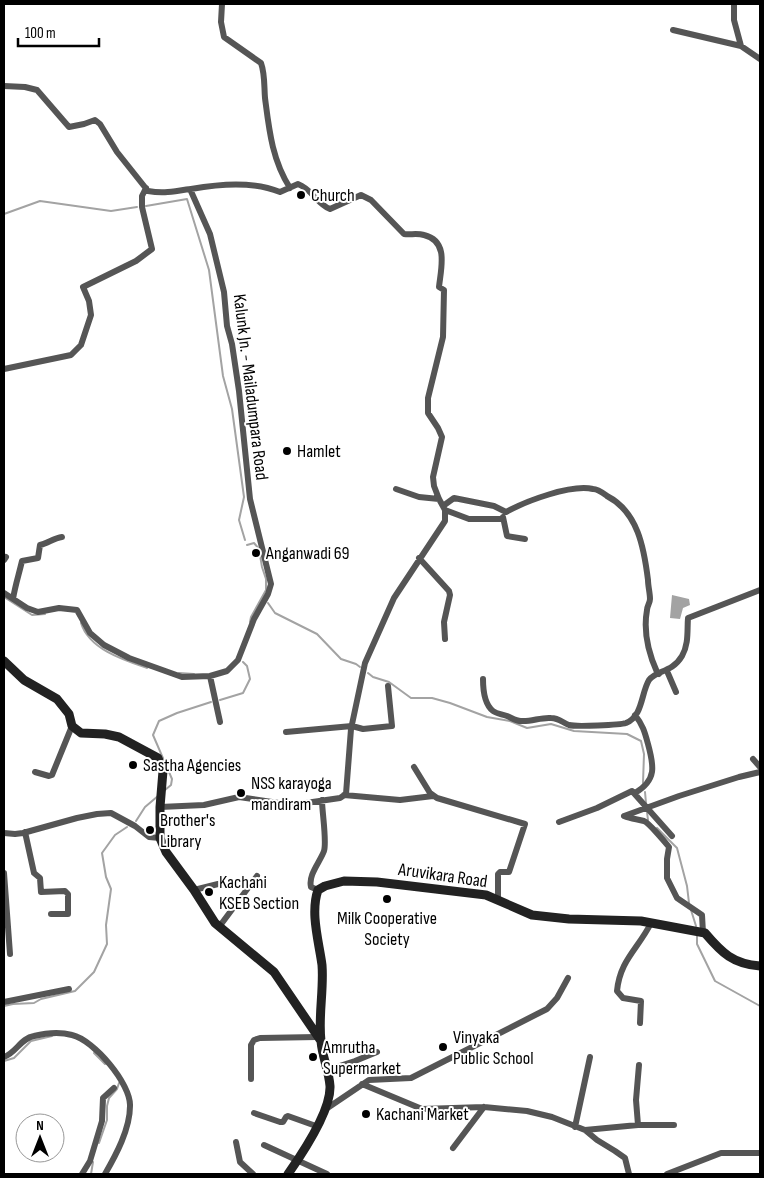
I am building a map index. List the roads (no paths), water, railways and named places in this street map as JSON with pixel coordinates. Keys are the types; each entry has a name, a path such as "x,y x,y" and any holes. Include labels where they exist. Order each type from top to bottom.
{"main road":[{"path":"4,661 24,680 57,699 69,714 72,726 81,733 105,734 118,737 158,758 163,771 160,838 166,852 194,890 215,924 274,972 319,1039"},
{"name":"Aruvikara Road","path":"318,890 334,884 358,881 486,895 532,915 569,919 641,921 703,933"},
{"path":"288,1174 298,1160 326,1109 330,1086 319,1039 322,967 316,924 316,898 318,890"},
{"path":"703,933 706,933 718,949 733,960 760,966"}],"street":[{"path":"222,4 221,22 224,37 261,63 264,70 265,98 273,149 283,178 290,188"},
{"path":"734,4 734,20 741,46"},
{"path":"674,30 741,46 760,59"},
{"path":"4,86 25,87 37,90 69,127 95,120 100,124 117,152 148,191 165,193 218,185 259,185 280,192 298,184 303,186 328,208 361,195 382,210 404,234 420,234 433,238 442,251 439,287 444,290 442,337 428,398 428,412 442,437 433,477 434,486 444,508 445,521 394,598 365,663 352,726 346,792 340,798 292,805 239,797 204,805 160,807"},
{"path":"4,370 71,355 81,345 91,315 89,301 83,287 136,261 152,249 142,207 142,196 146,188"},
{"name":"Kalunk Jn. - Mailadumpara Road","path":"190,189 210,234 224,292 227,326 232,344 239,391 250,499 271,584 254,619 238,660 227,671 210,676"},
{"path":"396,489 419,497 439,499"},
{"path":"525,539 507,536 503,516 506,512 517,506 569,490 594,489 618,502 632,520 642,541 650,600 647,609 645,638 649,654 659,674"},
{"path":"444,508 454,498 494,506 506,512"},
{"path":"444,508 469,519 503,519"},
{"path":"13,599 22,561 38,558 40,545 50,542 57,537 62,537"},
{"path":"419,558 449,590 450,595 444,622 445,639"},
{"path":"483,679 488,706 498,714 522,722 550,718 558,719 569,725 579,726 625,723 636,715 644,690 650,679 674,666 682,655 687,643 688,618 760,590"},
{"path":"4,593 27,608 38,612 59,608 77,610 90,633 104,645 129,658 182,677 210,676 220,722"},
{"path":"667,671 676,692"},
{"path":"286,732 352,726 362,729 392,726 388,686"},
{"path":"559,822 597,808 631,792 635,793 644,788 649,782 653,764 646,732 636,715"},
{"path":"35,772 52,775 72,726"},
{"path":"753,759 760,767"},
{"path":"414,767 433,796"},
{"path":"703,933 702,915 677,898 667,878 669,847 645,821 633,820 624,816 739,777 760,772"},
{"path":"635,793 672,836"},
{"path":"344,795 400,800 433,796 525,824 509,872 500,872 498,874 498,900"},
{"path":"318,890 311,887 310,884 311,877 324,847 322,800"},
{"path":"4,833 15,834 77,818 111,813 135,826 149,837 160,838"},
{"path":"25,832 34,873 40,878 41,892 65,891 68,894 68,913 66,915 51,914"},
{"path":"4,873 10,954"},
{"path":"219,927 257,876"},
{"path":"194,890 218,884"},
{"path":"640,1023 641,1002 623,998 617,991 618,978 623,965 647,932 651,923"},
{"path":"326,1109 362,1084 373,1079 411,1078 547,1009 557,998 568,978"},
{"path":"4,1002 69,989"},
{"path":"4,1057 9,1056 26,1039 33,1036 66,1034 82,1038 93,1047 120,1078 129,1093 130,1108 126,1130 105,1174"},
{"path":"251,1079 251,1045 254,1040 260,1038 319,1039"},
{"path":"327,1070 377,1052"},
{"path":"575,1126 590,1057"},
{"path":"638,1125 636,1100 639,1064"},
{"path":"362,1084 422,1109 484,1107 527,1111 552,1117 586,1130 597,1140 625,1158 629,1174"},
{"path":"86,1173 102,1121 102,1098 114,1088"},
{"path":"453,1148 484,1107"},
{"path":"254,1113 280,1122 284,1121 287,1116 316,1126"},
{"path":"586,1130 638,1125 674,1125"},
{"path":"236,1142 240,1162 253,1174"},
{"path":"264,1145 327,1174"},
{"path":"667,1174 721,1153 760,1152"}],"waterway":[{"path":"146,206 187,199 209,270 223,376 232,409 244,497 239,520 245,540"},
{"path":"4,214 40,201 111,211 137,207"},
{"path":"247,545 254,543 259,549 266,579 266,590 250,622"},
{"path":"4,597 32,615 45,614"},
{"path":"268,603 275,613 317,634 341,659 360,667"},
{"path":"81,623 85,632 99,647 118,657 147,668"},
{"path":"220,700 243,693 250,679 247,666 243,662"},
{"path":"179,673 194,674"},
{"path":"368,673 373,677 389,682 411,698 432,698 487,717 510,721 527,728 551,724 574,731 627,734 641,741 644,754 643,783"},
{"path":"165,790 171,785 172,779 153,735 159,721 211,702"},
{"path":"645,792 646,803"},
{"path":"136,821 145,807 158,796"},
{"path":"647,812 648,820"},
{"path":"4,1006 34,1003 41,999 75,991 94,972 107,944 106,925 111,889 106,877 102,853 115,835 127,827"},
{"path":"657,828 677,848 687,886 689,903"},
{"path":"691,910 696,926"},
{"path":"697,936 697,944 715,981 760,1006"},
{"path":"4,1061 14,1058 31,1041 52,1036"},
{"path":"94,1053 105,1064"},
{"path":"99,1143 107,1120 109,1098 117,1089 119,1083"},
{"path":"91,1174 93,1162"}],"place":[{"name":"Church","path":"301,195"},
{"name":"Hamlet","path":"287,451"},
{"name":"Anganwadi 69","path":"256,553"},
{"name":"Sastha Agencies","path":"133,765"},
{"name":"NSS karayoga mandiram","path":"241,793"},
{"name":"Brother's Library","path":"150,830"},
{"name":"Kachani KSEB Section","path":"209,892"},
{"name":"Milk Cooperative Society","path":"387,899"},
{"name":"Vinyaka Public School","path":"443,1047"},
{"name":"Amrutha Supermarket","path":"313,1057"},
{"name":"Kachani Market","path":"366,1114"}]}
